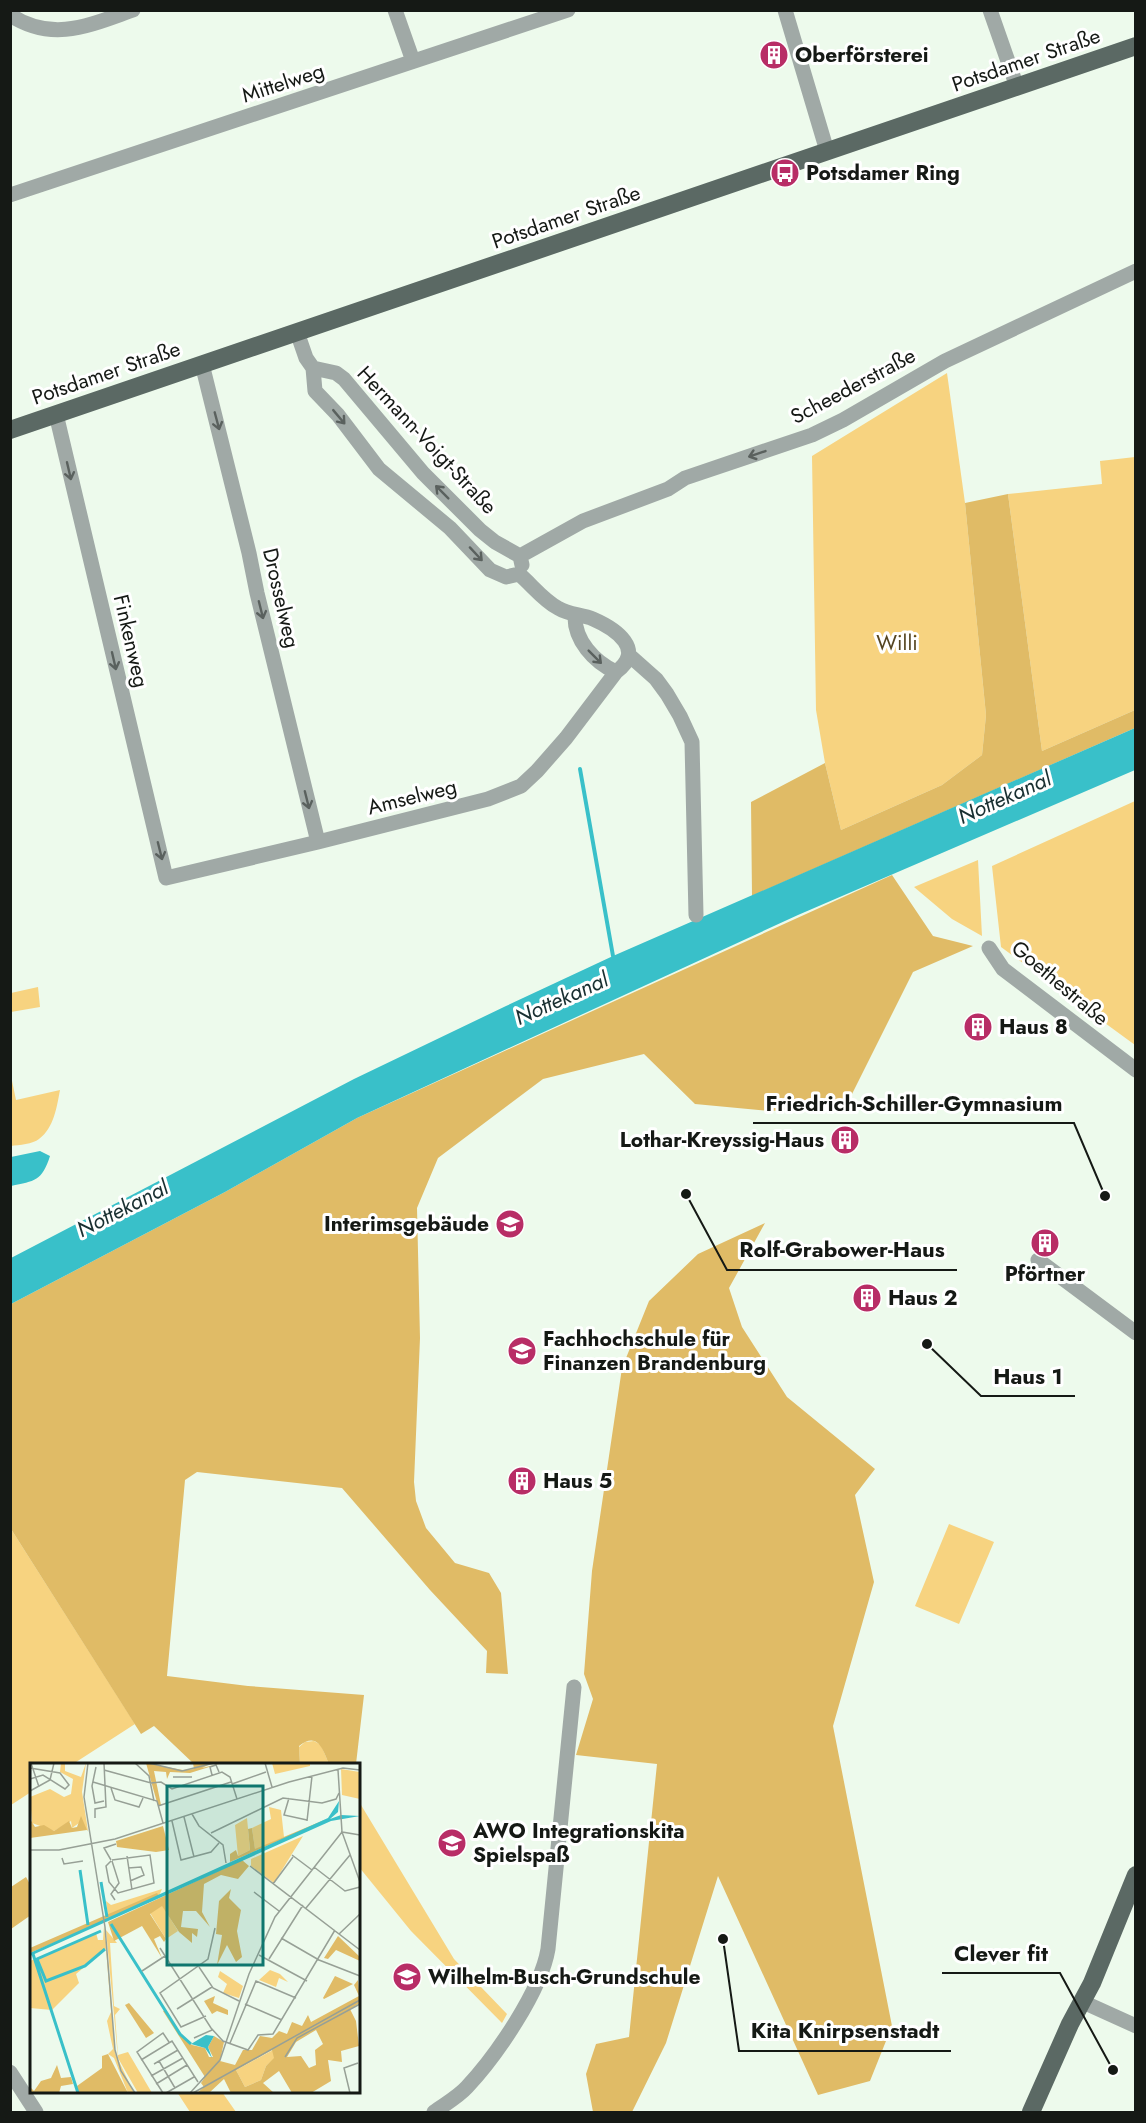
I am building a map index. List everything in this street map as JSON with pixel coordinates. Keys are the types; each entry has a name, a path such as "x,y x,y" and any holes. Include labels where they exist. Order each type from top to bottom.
{"main road":[{"name":"Potsdamer Straße","path":"10,430 1136,45"},
{"path":"1031,2112 1070,2024 1083,2002 1136,1875"}],"street":[{"path":"10,15 37,27 57,32 77,29 133,10"},
{"path":"395,10 413,61"},
{"name":"Mittelweg","path":"10,195 568,10"},
{"path":"785,10 827,151"},
{"path":"990,10 1017,87"},
{"name":"Scheederstraße","path":"520,556 583,521 668,489 685,478 812,435 843,420 945,361 1136,271"},
{"name":"Hermann-Voigt-Straße","path":"297,332 306,358 314,368 315,391 338,415 379,469 450,528 490,570 506,577 519,574"},
{"name":"Drosselweg","path":"202,364 318,842"},
{"name":"Hermann-Voigt-Straße","path":"314,368 336,373 344,380 423,473 480,530 495,542 520,556"},
{"name":"Finkenweg","path":"56,414 166,878"},
{"path":"520,556 522,565 519,574 546,601 560,610 592,618 614,631 625,641 629,647 628,661 616,672 592,656 582,642 575,628 576,615"},
{"path":"629,655 656,679 667,694 692,742 696,915"},
{"name":"Amselweg","path":"166,878 488,799 521,786 566,738 616,672"},
{"name":"Goethestraße","path":"989,948 1003,969 1136,1070"},
{"path":"1038,1260 1136,1333"},
{"path":"434,2112 465,2089 490,2060 513,2026 545,1963 574,1687"},
{"path":"1083,2002 1136,2026"},
{"path":"10,2072 36,2112"}],"green space":[{"name":"Willi","path":"947,373 965,503 986,715 982,755 942,785 841,830 825,763 816,710 812,456"},
{"path":"1135,457 1135,710 1042,751 1008,494 1102,484 1100,461"},
{"path":"1135,801 1135,1045 1001,947 992,866"},
{"path":"978,860 982,936 952,919 914,887"},
{"path":"38,987 40,1007 11,1012 11,993"},
{"path":"11,1076 16,1100 60,1090 54,1116 44,1134 33,1142 11,1146"},
{"path":"949,1524 994,1542 959,1624 915,1606"},
{"path":"11,1529 135,1724 75,1763 30,1763 30,1793 11,1805"},
{"path":"314,1741 321,1745 329,1763 300,1763 299,1747 305,1742"},
{"path":"360,1803 454,1959 507,2014 502,2023 411,1931 360,1868"},
{"path":"178,2093 223,2093 236,2112 190,2112"}],"shaded area":[{"path":"1008,494 1042,751 1135,710 1135,728 752,896 751,802 825,763 841,830 942,785 982,755 986,715 965,503"},
{"path":"892,875 933,936 973,946 913,972 846,1106 770,1111 695,1104 644,1054 543,1079 438,1158 417,1208 420,1338 414,1482 416,1501 426,1528 455,1563 489,1573 501,1593 508,1674 486,1673 487,1651 430,1590 342,1488 197,1472 185,1480 167,1676 248,1686 364,1695 356,1763 329,1763 319,1744 311,1741 299,1746 300,1763 193,1763 154,1726 141,1734 11,1529 11,1304 225,1192 357,1118"},
{"path":"765,1223 729,1288 742,1327 787,1397 875,1469 855,1495 874,1582 833,1726 892,2026 870,2081 818,2095 718,1876 666,2043 632,2112 593,2112 586,2074 596,2044 629,2037 657,1764 576,1755 593,1699 584,1674 592,1571 622,1368 649,1301 698,1254"},
{"path":"26,1877 30,1884 30,1916 11,1929 11,1887"}],"water":[{"name":"Nottekanal","path":"1135,728 1135,770 798,915 357,1118 225,1192 11,1304 11,1258 354,1079 613,956"},
{"path":"40,1151 50,1156 44,1171 32,1181 11,1186 11,1157"}],"waterway":[{"path":"580,769 613,956"}],"place":[{"name":"Oberförsterei","path":"774,55"},
{"name":"Potsdamer Ring","path":"785,173"},
{"name":"Haus 8","path":"978,1027"},
{"name":"Lothar-Kreyssig-Haus","path":"845,1140"},
{"name":"Rolf-Grabower-Haus","path":"686,1194"},
{"name":"Friedrich-Schiller-Gymnasium","path":"1105,1196"},
{"name":"Interimsgebäude","path":"510,1224"},
{"name":"Pförtner","path":"1045,1243"},
{"name":"Haus 2","path":"867,1298"},
{"name":"Haus 1","path":"927,1344"},
{"name":"Fachhochschule für Finanzen Brandenburg","path":"522,1351"},
{"name":"Haus 5","path":"522,1481"},
{"name":"AWO Integrationskita Spielspaß","path":"452,1843"},
{"name":"Kita Knirpsenstadt","path":"723,1939"},
{"name":"Wilhelm-Busch-Grundschule","path":"407,1977"},
{"name":"Clever fit","path":"1113,2070"}]}
